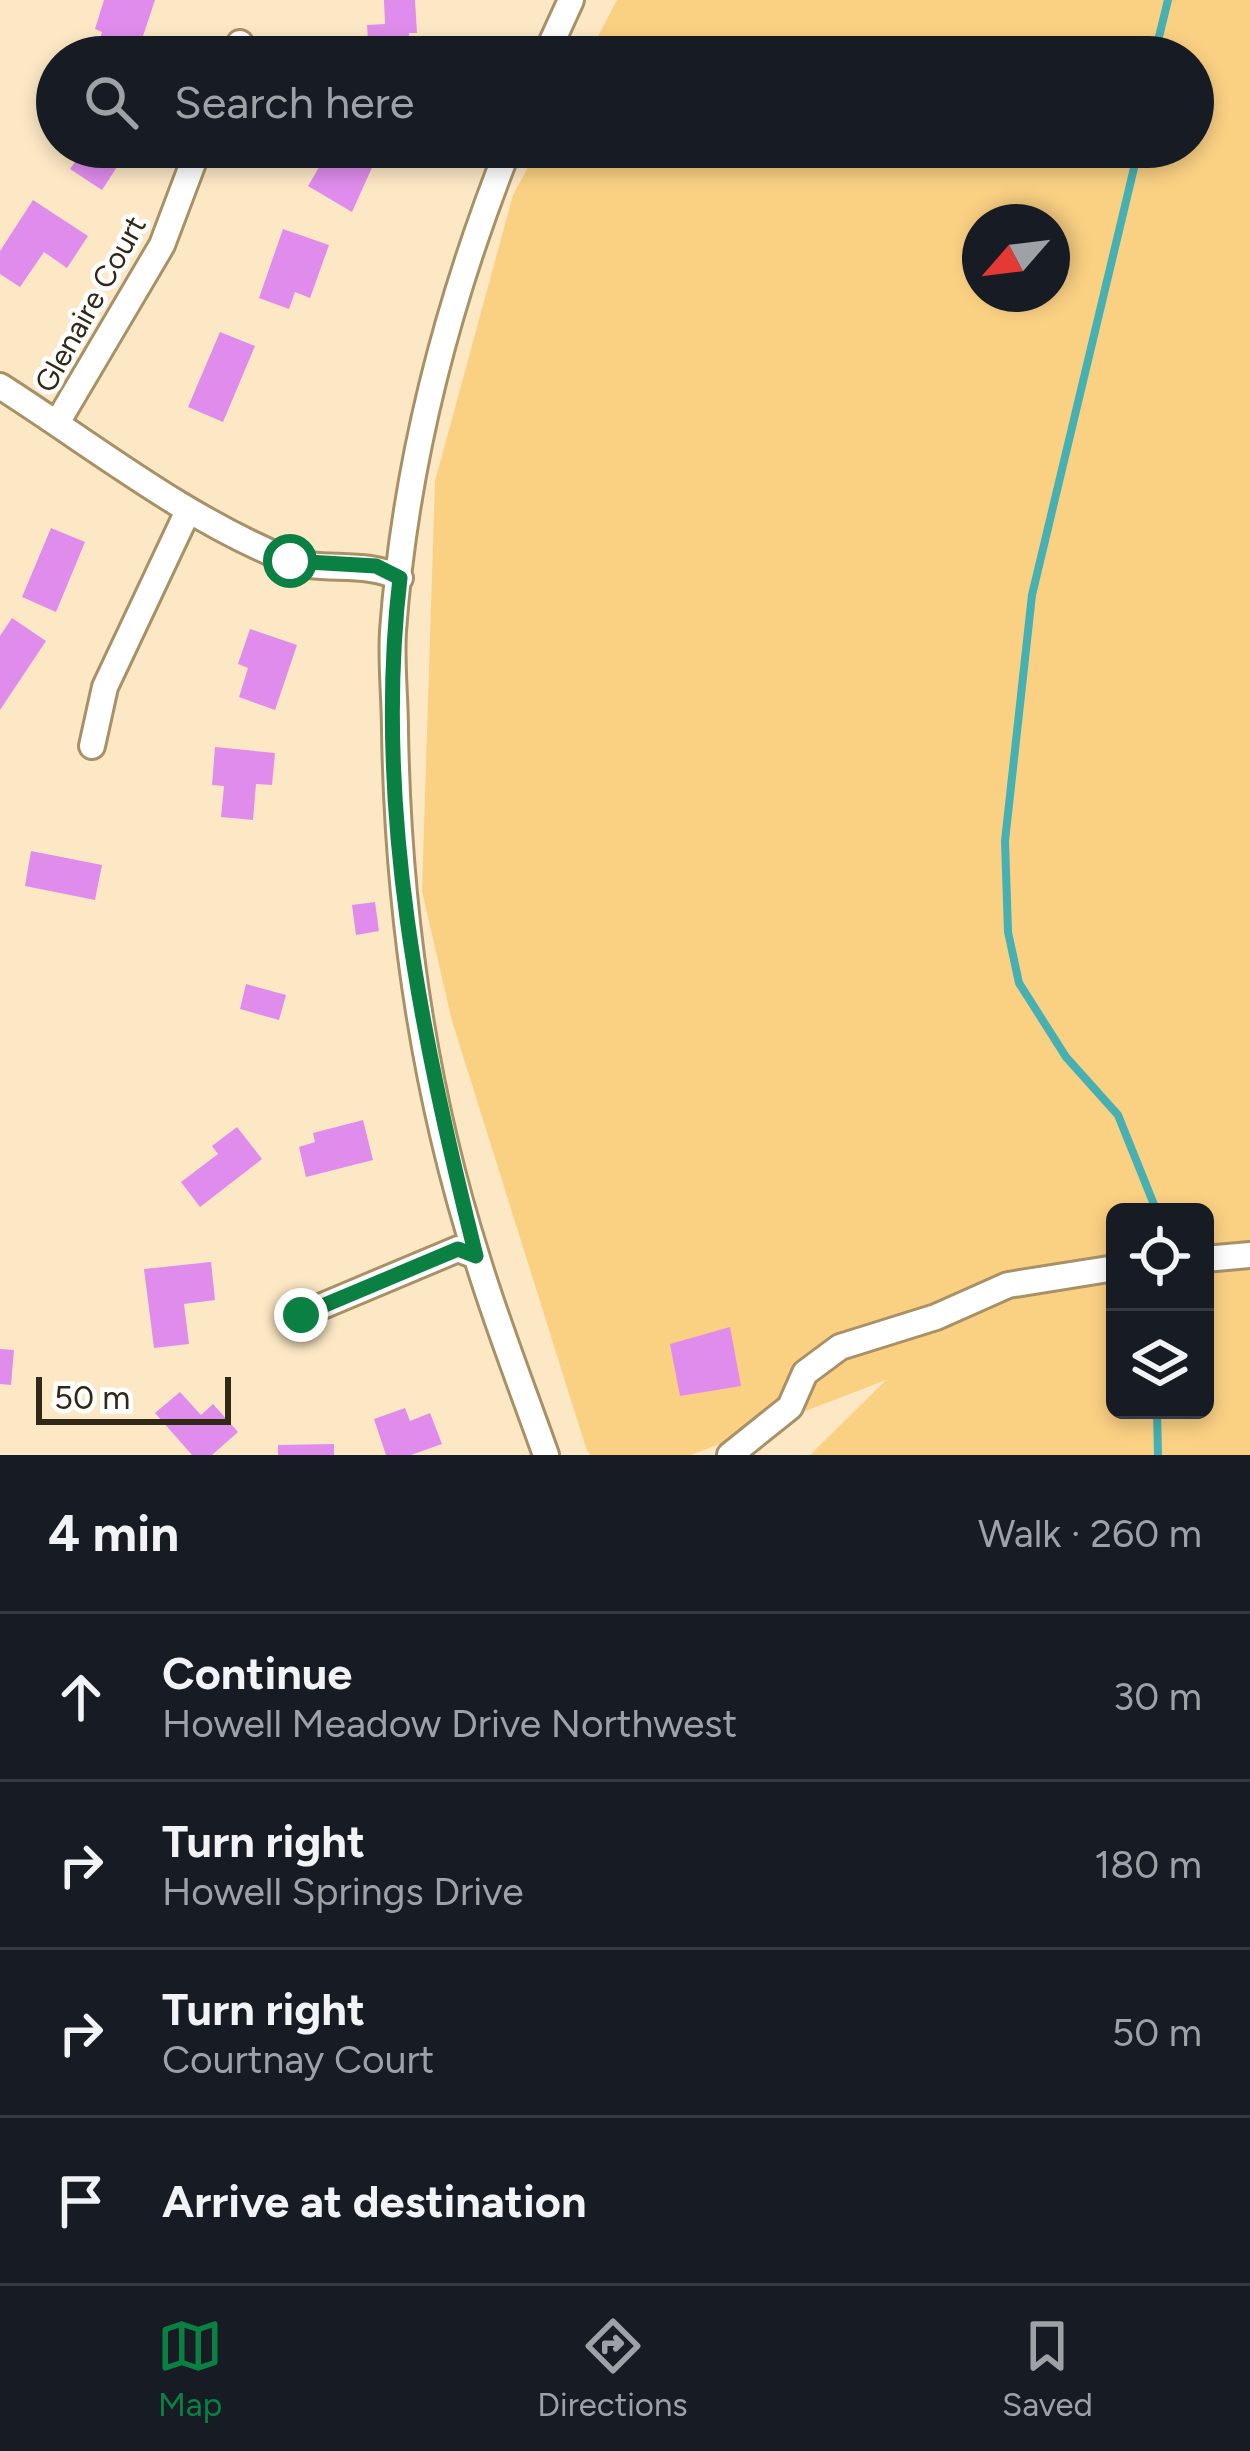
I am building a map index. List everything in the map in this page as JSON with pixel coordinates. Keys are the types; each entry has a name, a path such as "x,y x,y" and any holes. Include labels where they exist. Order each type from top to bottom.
{"street":[{"path":"555,36 571,0"},
{"name":"Glenaire Court","path":"57,423 161,245 191,168"},
{"path":"501,168 469,247 425,424 400,578 393,634 397,846 423,1029 476,1256 546,1455"},
{"path":"0,386 187,513 290,561 376,566 400,578"},
{"path":"92,746 106,687 187,513"},
{"path":"301,1315 458,1249 476,1256"},
{"path":"1214,1258 1250,1255"},
{"path":"730,1455 790,1407 805,1373 840,1347 935,1317 1008,1285 1106,1269"}],"shaded area":[{"path":"617,0 1250,0 1250,1455 810,1455 886,1380 691,1455 590,1455 452,1021 422,891 435,481 513,195 528,168 1214,168 1214,36 598,36"}],"building":[{"path":"104,0 155,0 143,36 101,36 95,29"},
{"path":"384,0 415,0 417,33 368,36 367,25 385,24"},
{"path":"71,168 116,168 102,190"},
{"path":"319,168 372,168 352,212 308,186"},
{"path":"33,200 88,236 67,268 44,252 20,287 0,274 0,251"},
{"path":"283,229 329,245 310,298 295,292 289,309 259,298"},
{"path":"220,332 255,346 223,422 188,407"},
{"path":"51,528 85,542 56,612 22,597"},
{"path":"12,618 46,641 0,710 0,636"},
{"path":"250,629 297,645 275,710 239,697 248,668 238,664"},
{"path":"215,747 275,753 272,785 256,784 253,820 221,817 224,786 212,785"},
{"path":"31,851 102,865 95,900 25,886"},
{"path":"375,902 379,931 356,935 352,905"},
{"path":"246,984 286,995 279,1020 240,1009"},
{"path":"363,1120 373,1160 306,1177 299,1147 315,1142 313,1133"},
{"path":"237,1127 262,1159 200,1207 181,1182 218,1154 212,1146"},
{"path":"211,1262 215,1300 184,1304 189,1344 154,1348 144,1269"},
{"path":"730,1327 741,1386 680,1396 670,1344"},
{"path":"0,1349 14,1350 11,1385 0,1384"},
{"path":"180,1392 201,1415 213,1404 238,1432 212,1455 192,1455 155,1413"},
{"path":"405,1408 410,1421 430,1413 442,1444 411,1455 386,1455 374,1419"},
{"path":"334,1444 334,1455 278,1455 278,1445"}],"waterway":[{"path":"1159,36 1168,0"},
{"path":"1134,168 1032,595 1005,841 1008,932 1019,983 1066,1057 1118,1115 1153,1203"},
{"path":"1157,1419 1158,1455"}],"route":[{"path":"290,561 376,566 400,578 393,634 397,846 420,1010 476,1256 458,1249 301,1315"}]}
